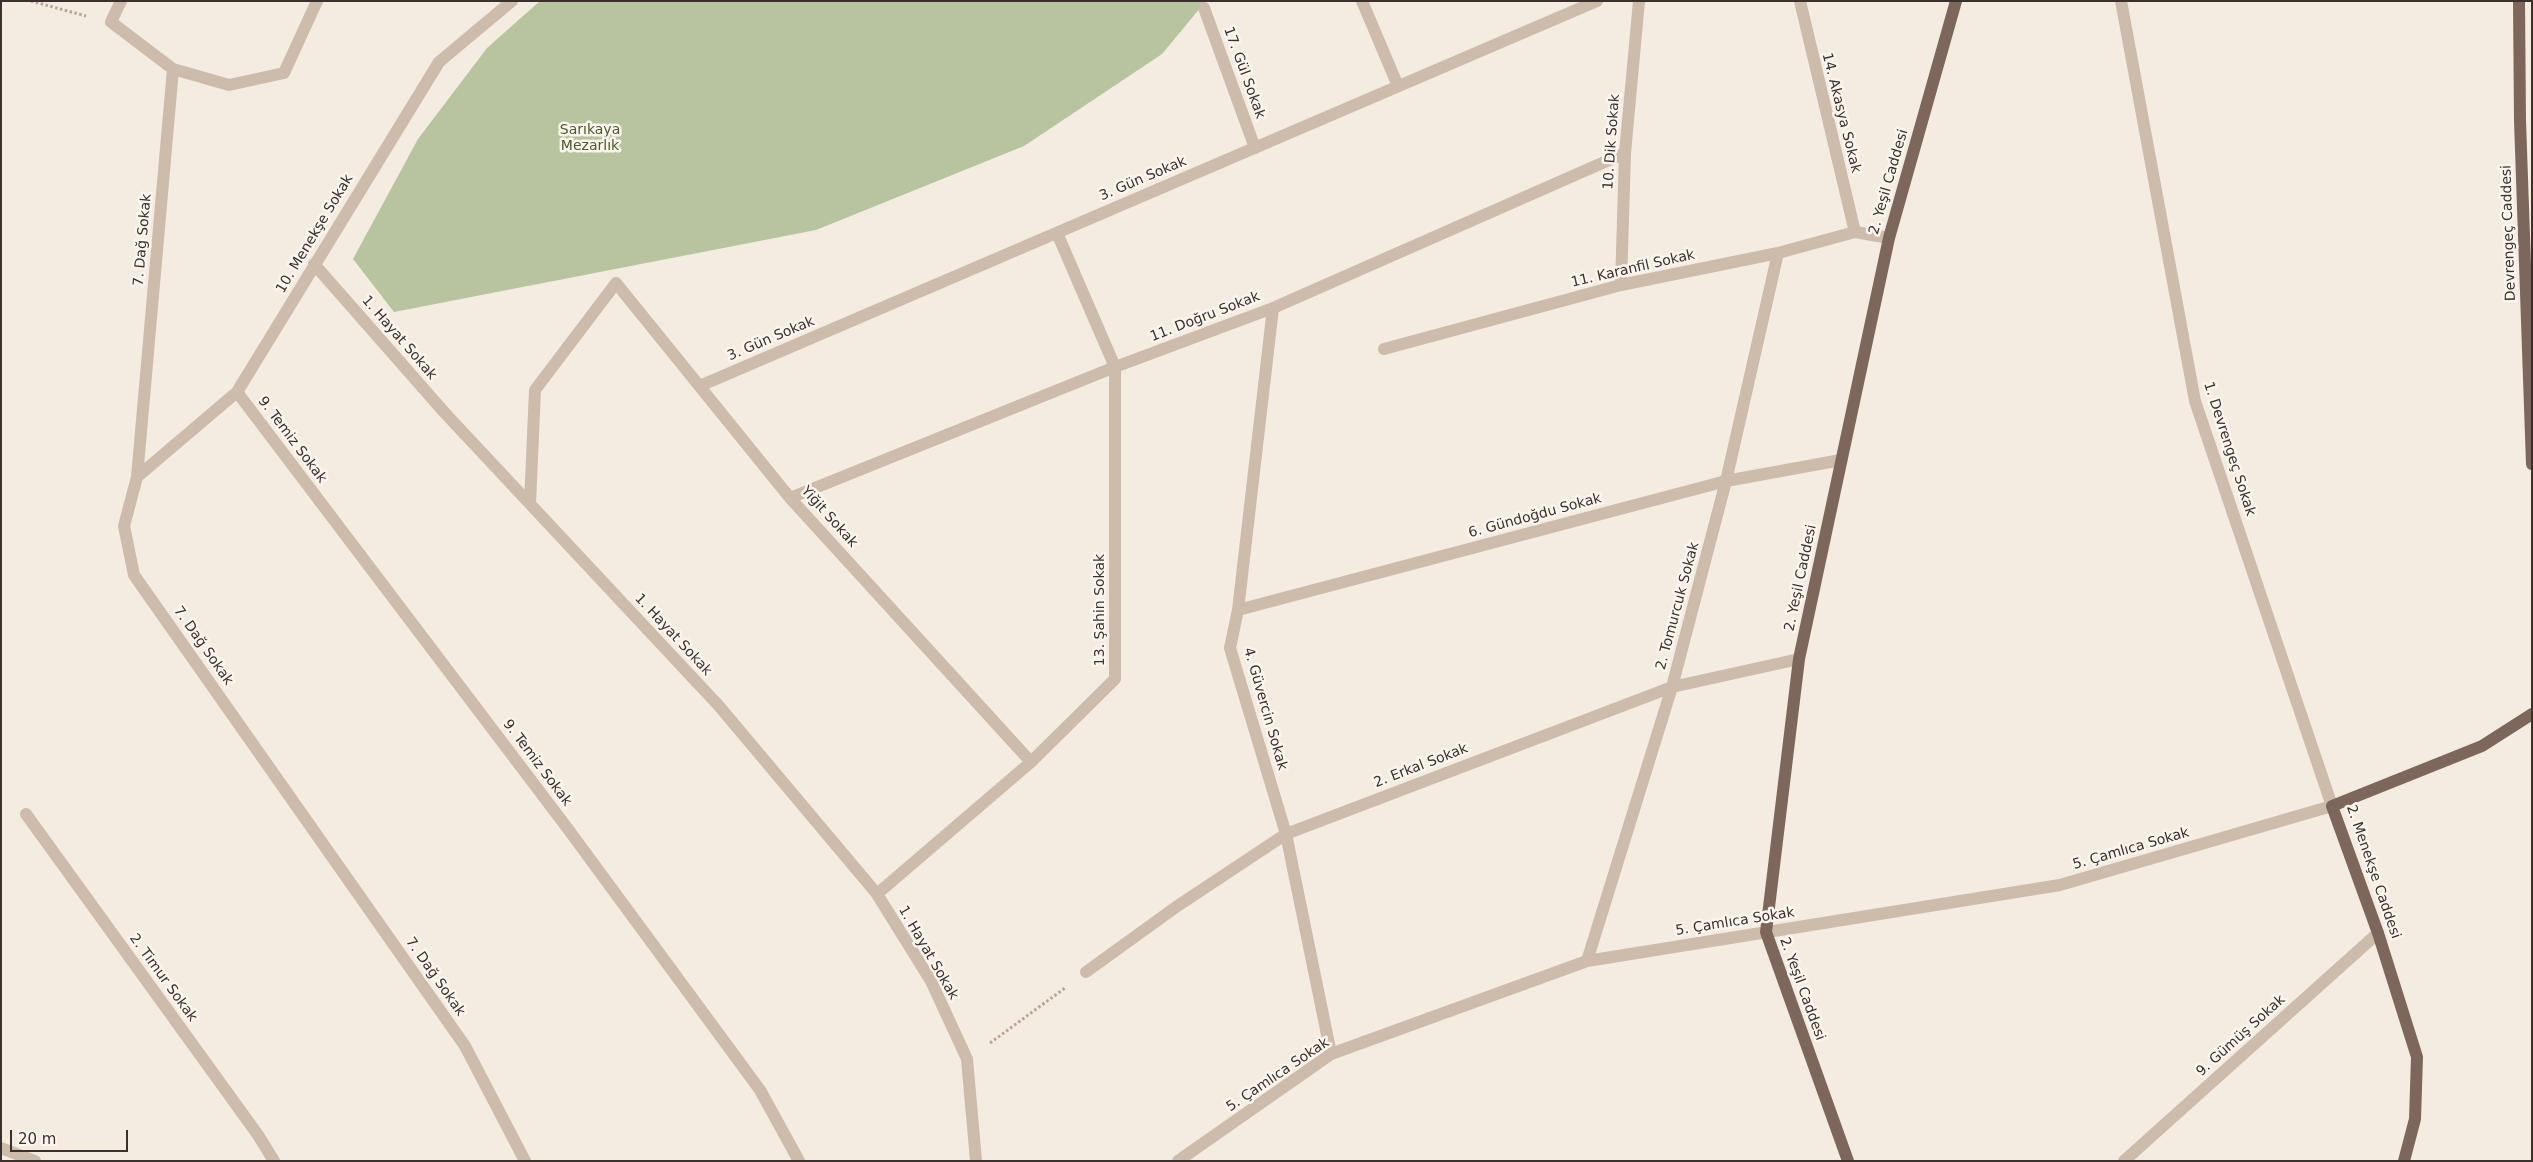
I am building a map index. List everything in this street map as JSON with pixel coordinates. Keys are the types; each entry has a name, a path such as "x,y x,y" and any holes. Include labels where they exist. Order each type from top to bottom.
{"main road":[{"name":"2. Yeşil Caddesi","path":"1848,1161 1766,932 1799,659 1889,238 1956,1"},
{"name":"Devrengeç Caddesi","path":"2520,1 2520,121 2532,464"},
{"name":"2. Menekşe Caddesi","path":"2404,1161 2415,1119 2417,1057 2378,933 2332,806 2482,746 2532,714"}],"street":[{"path":"121,1 111,22 173,69 229,84 284,73 317,1"},
{"name":"10. Menekşe Sokak","path":"137,477 237,392 439,62 512,1"},
{"path":"1362,1 1398,86"},
{"name":"3. Gün Sokak","path":"702,385 1597,1"},
{"name":"10. Dik Sokak","path":"1621,285 1625,153 1639,1"},
{"name":"14. Akasya Sokak","path":"1800,1 1854,232"},
{"name":"1. Devrengeç Sokak","path":"2121,1 2195,401 2332,806"},
{"name":"17. Gül Sokak","path":"1204,8 1255,148"},
{"name":"7. Dağ Sokak","path":"173,69 137,477 124,526 134,575 465,1046 525,1161"},
{"name":"11. Doğru Sokak","path":"790,498 1116,366 1273,308 1625,153"},
{"name":"11. Karanfil Sokak","path":"1384,349 1621,285 1778,253 1854,232 1889,238"},
{"name":"13. Şahin Sokak","path":"876,894 1032,762 1115,679 1116,366 1057,233"},
{"name":"2. Tomurcuk Sokak","path":"1587,961 1672,687 1726,481 1778,253"},
{"name":"1. Hayat Sokak","path":"314,264 444,412 719,706 876,894 931,981 967,1060 976,1161"},
{"name":"Yiğit Sokak","path":"530,504 535,390 616,283 702,385 790,498 1032,762"},
{"name":"4. Güvercin Sokak","path":"1273,308 1238,610 1230,648 1286,834 1331,1054"},
{"name":"9. Temiz Sokak","path":"237,392 568,829 760,1090 799,1161"},
{"name":"6. Gündoğdu Sokak","path":"1238,610 1726,481 1841,460"},
{"name":"2. Erkal Sokak","path":"1086,972 1176,906 1286,834 1672,687 1799,659"},
{"name":"5. Çamlıca Sokak","path":"1178,1161 1196,1156 1331,1054 1587,961 2060,885 2332,806"},
{"name":"2. Timur Sokak","path":"26,814 258,1135 274,1161"},
{"name":"9. Gümüş Sokak","path":"2124,1161 2378,933"},
{"path":"1,1148 35,1161"}],"path":[{"path":"32,1 111,22"},
{"path":"967,1060 1086,972"}],"green space":[{"name":"Sarıkaya Mezarlık","path":"540,1 1206,1 1162,54 1024,146 816,230 394,312 353,259 418,139 487,48"}]}
